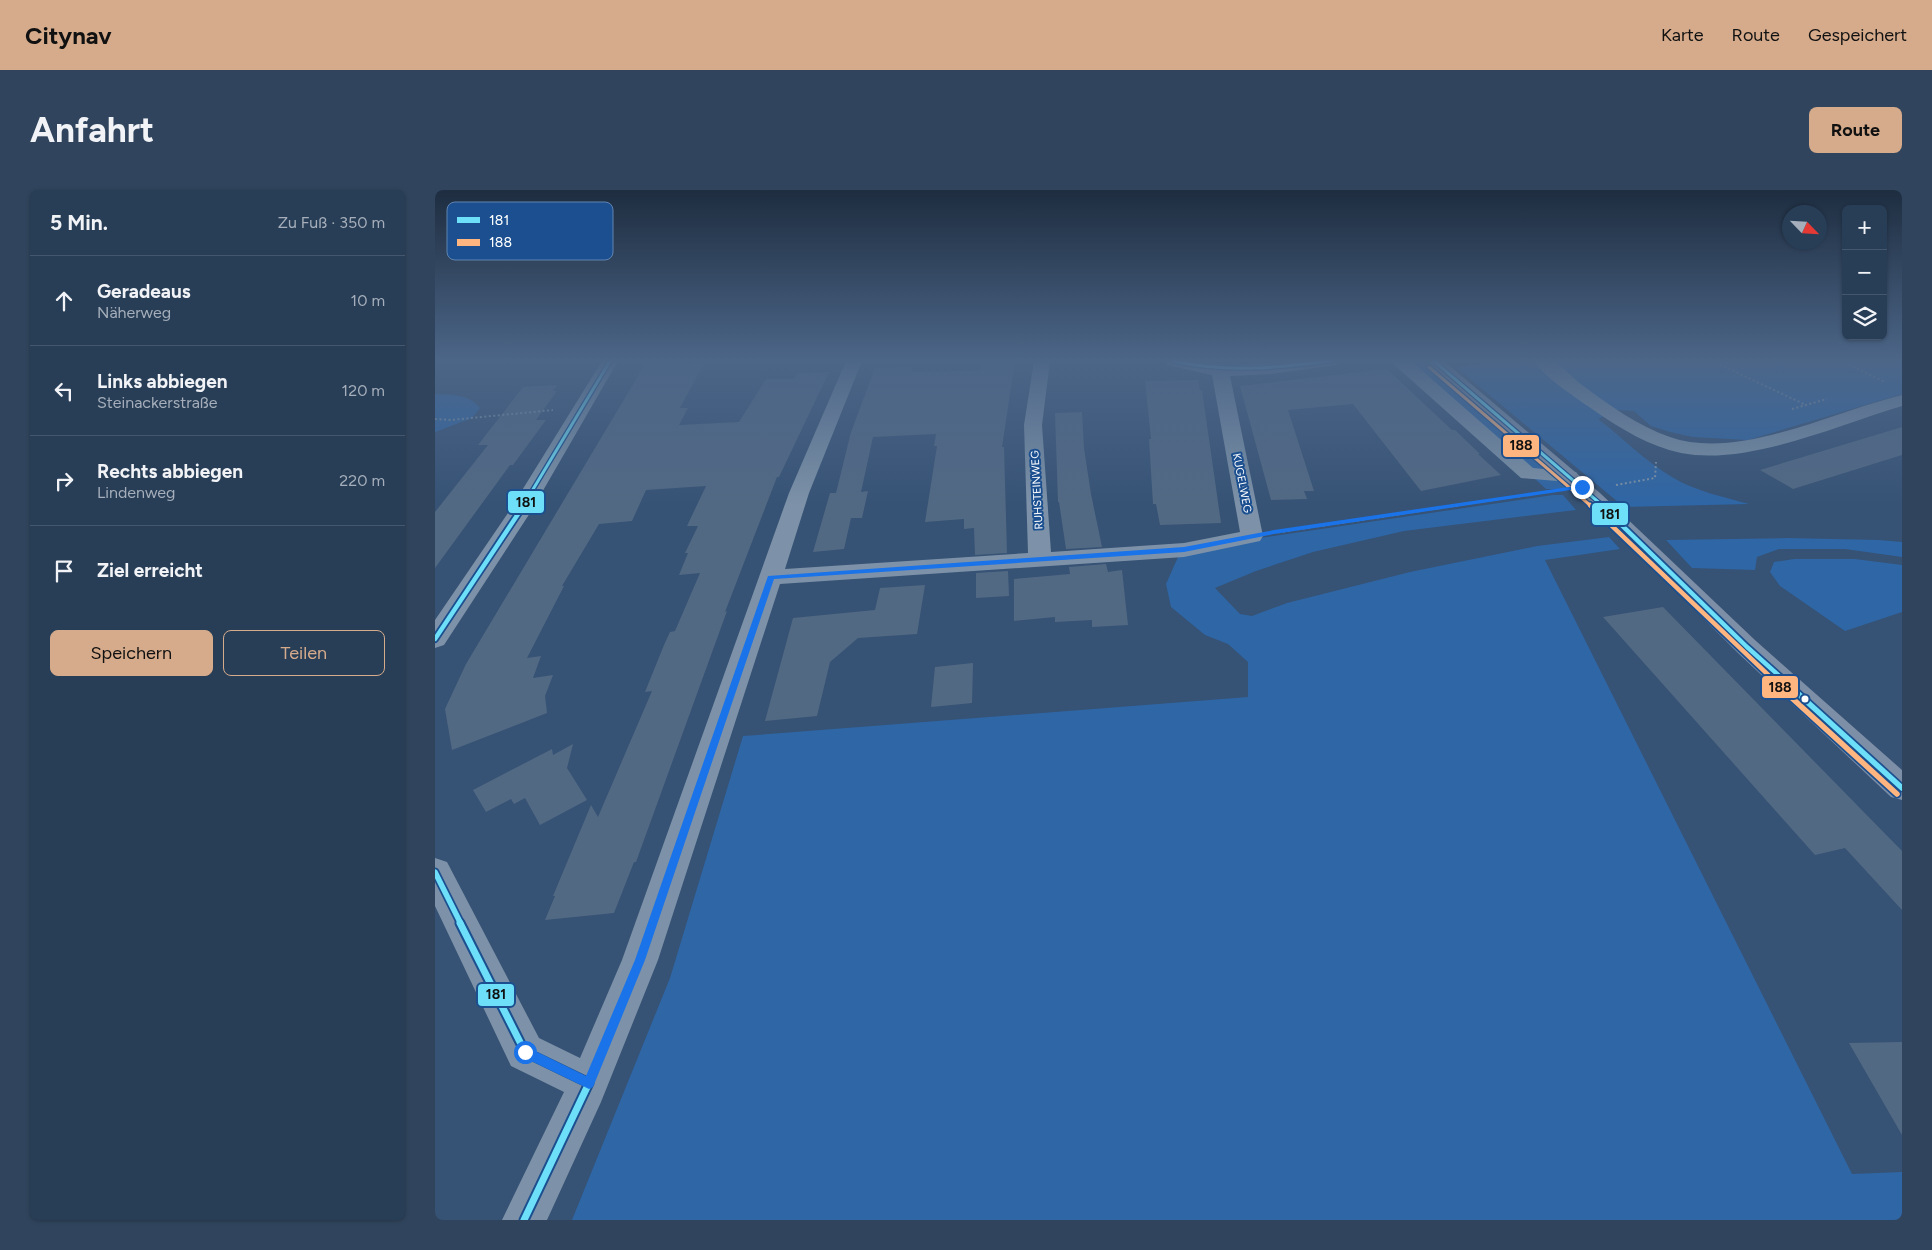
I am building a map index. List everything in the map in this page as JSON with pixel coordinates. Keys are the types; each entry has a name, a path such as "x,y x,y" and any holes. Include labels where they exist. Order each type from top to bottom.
{"main road":[{"path":"1490,409 1585,490 1747,647 1902,788"}],"street":[{"path":"435,639 519,514 583,409"},
{"path":"524,1220 589,1083 640,960 799,493 833,409"},
{"name":"RUHSTEINWEG","path":"1035,409 1033,425 1040,559"},
{"name":"KUGELWEG","path":"1227,409 1252,536"},
{"path":"1455,409 1528,474 1569,476"},
{"path":"1603,409 1663,442 1719,450 1745,447 1781,438 1873,409"},
{"path":"771,577 1184,550 1252,536"},
{"path":"435,872 525,1052 589,1083"}],"path":[{"path":"435,419 451,420 563,409"},
{"path":"1585,490 1655,478"},
{"path":"1252,536 1524,495"}],"shaded area":[{"path":"435,409 479,409 472,418 435,432"},
{"path":"1458,409 1478,409 1571,489 1546,489"},
{"path":"1506,409 1852,409 1748,440 1693,437 1670,432 1651,426 1634,411 1618,410 1598,419 1653,464 1690,486 1749,504 1624,507"},
{"path":"1563,495 1576,510 1404,531 1313,552 1256,571 1215,588 1240,614 1252,616 1287,603 1410,572 1537,546 1609,537 1620,549 1545,560 1852,1174 1902,1172 1902,1220 572,1220 670,978 743,736 1248,697 1248,662 1228,644 1205,635 1171,607 1166,584 1178,557 1253,539"},
{"path":"1788,538 1902,542 1902,557 1845,549 1779,549 1757,557 1755,570 1692,568 1666,540"},
{"path":"1794,559 1855,559 1902,565 1902,612 1845,631 1780,586 1770,572 1774,562"}],"building":[{"path":"506,409 544,409 536,420 546,420 513,465 510,465 435,568 435,512 488,445 478,445"},
{"path":"618,409 687,409 679,425 739,422 747,409 811,409 779,477 777,477 725,612 727,611 636,862 634,862 614,913 545,920 591,805 598,817 652,691 645,692 664,645 670,632 675,631 700,573 679,575 688,553 685,553 698,526 687,526 706,486 646,490 632,521 599,524 562,586 564,586 527,658 541,656 533,678 553,675 545,696 547,713 452,750 445,709 466,664"},
{"path":"860,409 1008,409 1002,447 1004,447 1007,553 975,555 974,528 964,529 964,519 925,522 937,446 934,446 936,434 873,437 861,492 868,491 862,518 851,518 844,549 813,552 830,493 836,493 851,432"},
{"path":"1148,409 1205,409 1221,523 1160,525 1156,504 1153,504 1149,439 1151,439"},
{"path":"1246,409 1298,409 1288,410 1314,491 1304,491 1307,499 1271,500"},
{"path":"1357,409 1430,409 1452,430 1455,430 1501,475 1421,491"},
{"path":"1082,412 1084,448 1102,547 1066,549 1058,502 1055,413"},
{"path":"1902,427 1902,455 1793,489 1760,470"},
{"path":"1106,564 1108,572 1122,570 1128,625 1092,627 1092,620 1055,622 1055,617 1014,621 1014,579 1070,574 1069,567"},
{"path":"1008,571 1009,596 976,598 976,573"},
{"path":"925,585 917,634 858,638 830,662 817,716 765,721 793,618 875,610 880,588"},
{"path":"1663,607 1902,851 1902,910 1845,848 1815,855 1603,617"},
{"path":"973,663 972,703 931,707 935,667"},
{"path":"573,744 567,768 587,800 540,825 525,798 514,804 511,799 486,812 473,790 552,749 553,755"},
{"path":"1902,1042 1902,1135 1849,1043"}],"transit line":[{"name":"181","path":"435,639 519,513 581,409"},
{"name":"188","path":"1478,409 1588,503 1742,652 1897,794"},
{"name":"181","path":"1490,409 1593,497 1747,647 1902,788"},
{"name":"181","path":"435,872 525,1052 589,1083 524,1220"}],"route":[{"path":"525,1052 589,1083 640,960 771,577 1184,550 1274,532 1582,487"}]}
